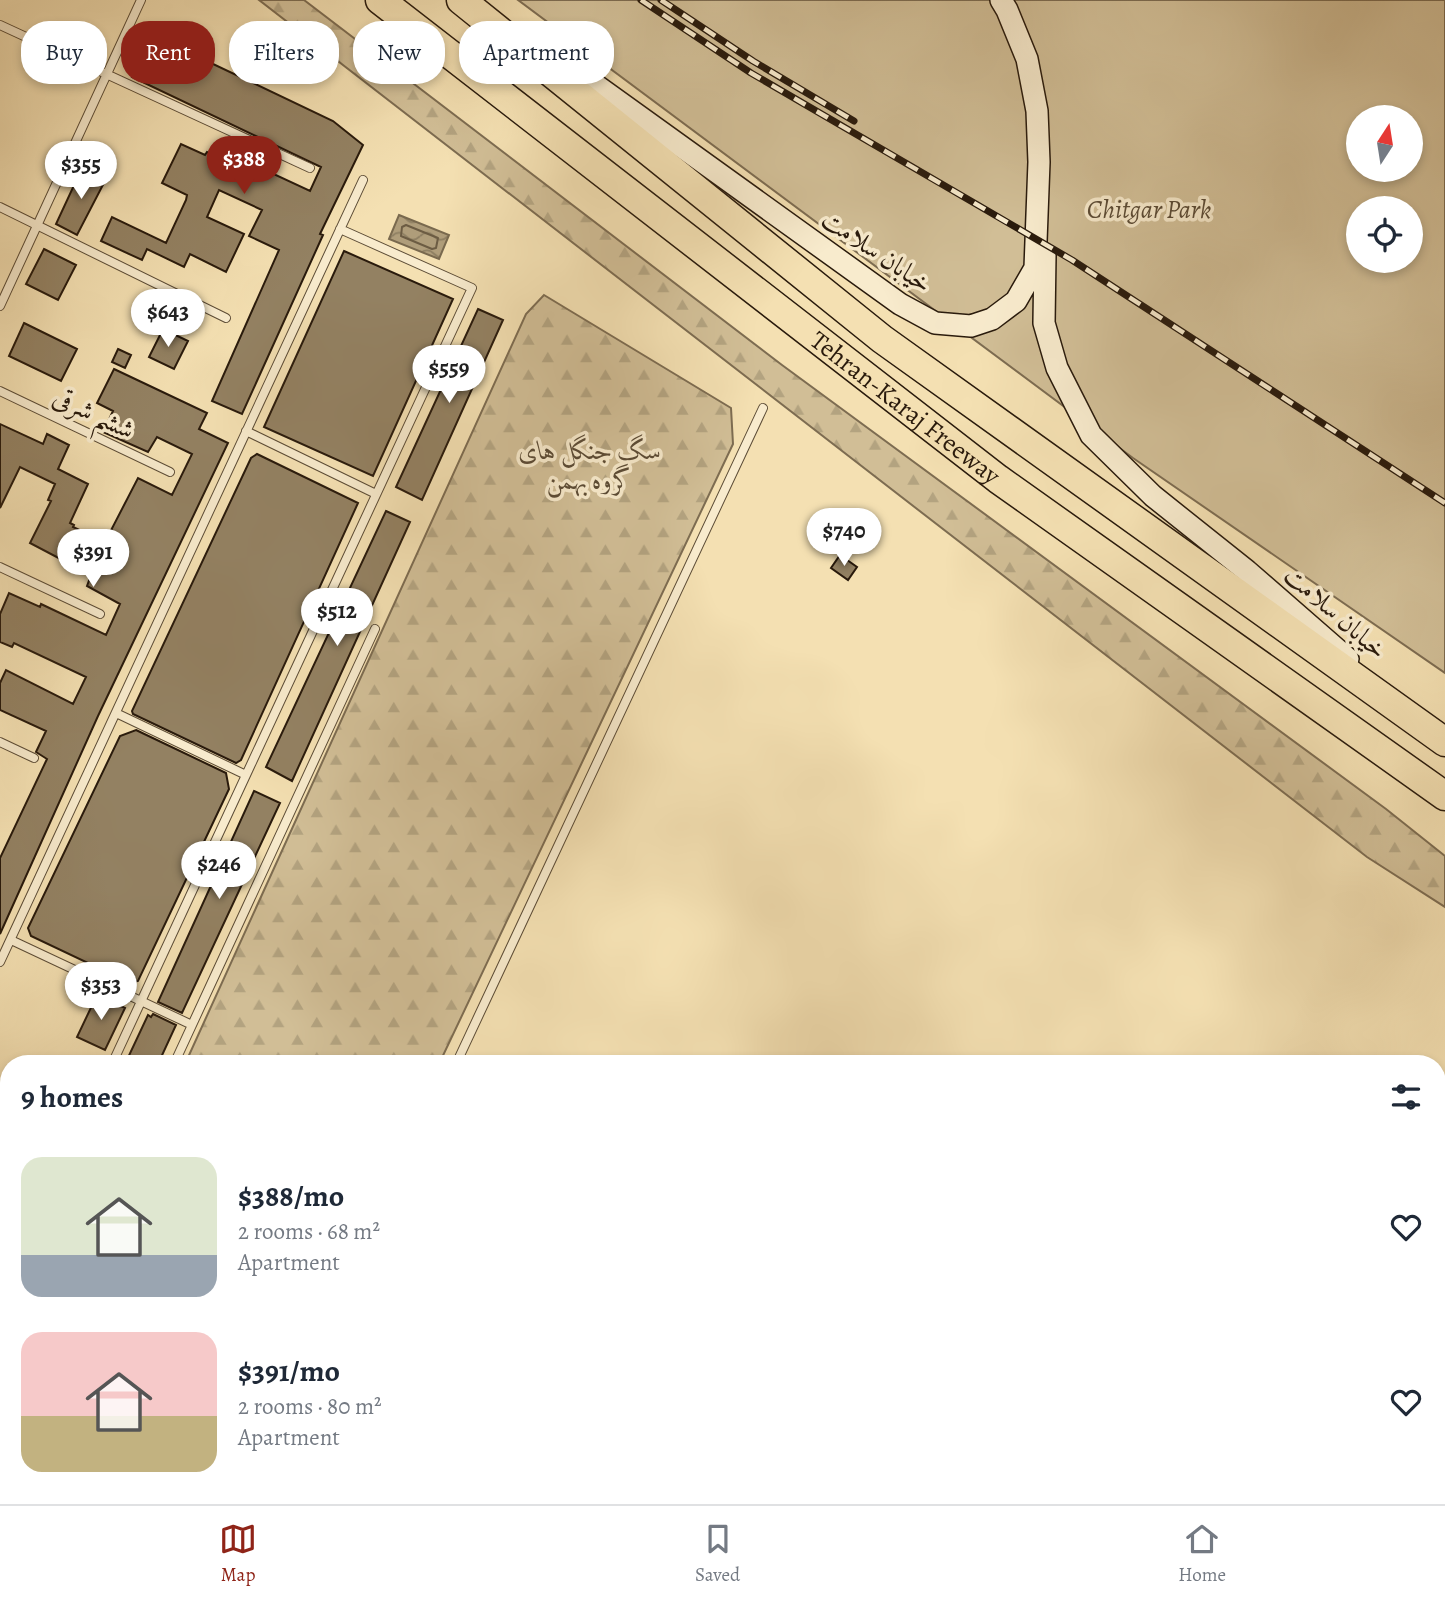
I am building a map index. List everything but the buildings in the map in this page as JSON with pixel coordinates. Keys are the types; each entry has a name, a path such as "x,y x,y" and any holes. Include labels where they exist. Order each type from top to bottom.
{"highway":[{"name":"Tehran-Karaj Freeway","path":"380,0 998,479 1445,796"},
{"name":"Tehran-Karaj Freeway","path":"461,0 488,21"},
{"name":"Tehran-Karaj Freeway","path":"566,84 882,339 1445,742"}],"main road":[{"name":"خیابان سلامت","path":"594,84 900,304 935,323 971,326 992,319 1016,301 1035,268 1039,162 1037,111 1027,59 1001,0"},
{"name":"خیابان سلامت","path":"1014,0 1033,46 1047,95 1050,139 1044,323 1057,368 1079,414 1091,435 1153,496 1247,571 1349,659 1407,717"}],"lane":[{"path":"107,74 141,0"},
{"path":"0,25 21,35"},
{"path":"107,76 310,168"},
{"path":"0,306 102,84"},
{"path":"0,962 363,180"},
{"path":"0,208 226,318"},
{"path":"116,1055 472,288 340,229"},
{"name":"ششم شرقی","path":"0,391 170,472"},
{"path":"460,1055 763,408"},
{"path":"246,431 376,494"},
{"path":"0,567 100,614"},
{"path":"178,1055 375,629"},
{"path":"116,713 246,775"},
{"path":"0,742 34,758"},
{"path":"10,940 192,1025"}],"green space":[{"path":"259,0 304,0 332,21 286,21"},
{"name":"Chitgar Park","path":"518,0 1445,0 1445,673 1133,458 614,71 614,21 546,21"},
{"path":"339,27 353,37 353,73 339,62"},
{"path":"368,84 414,84 782,365 1386,809 1445,856 1445,907 1367,857"},
{"name":"سگ جنگل های گروه بهمن","path":"544,295 731,408 733,444 443,1055 189,1055 526,314"}],"water":[{"path":"399,215 449,235 439,259 389,239"}],"railway":[{"path":"641,0 751,73 1072,260 1445,503"},
{"path":"661,0 753,61 854,121"}]}
